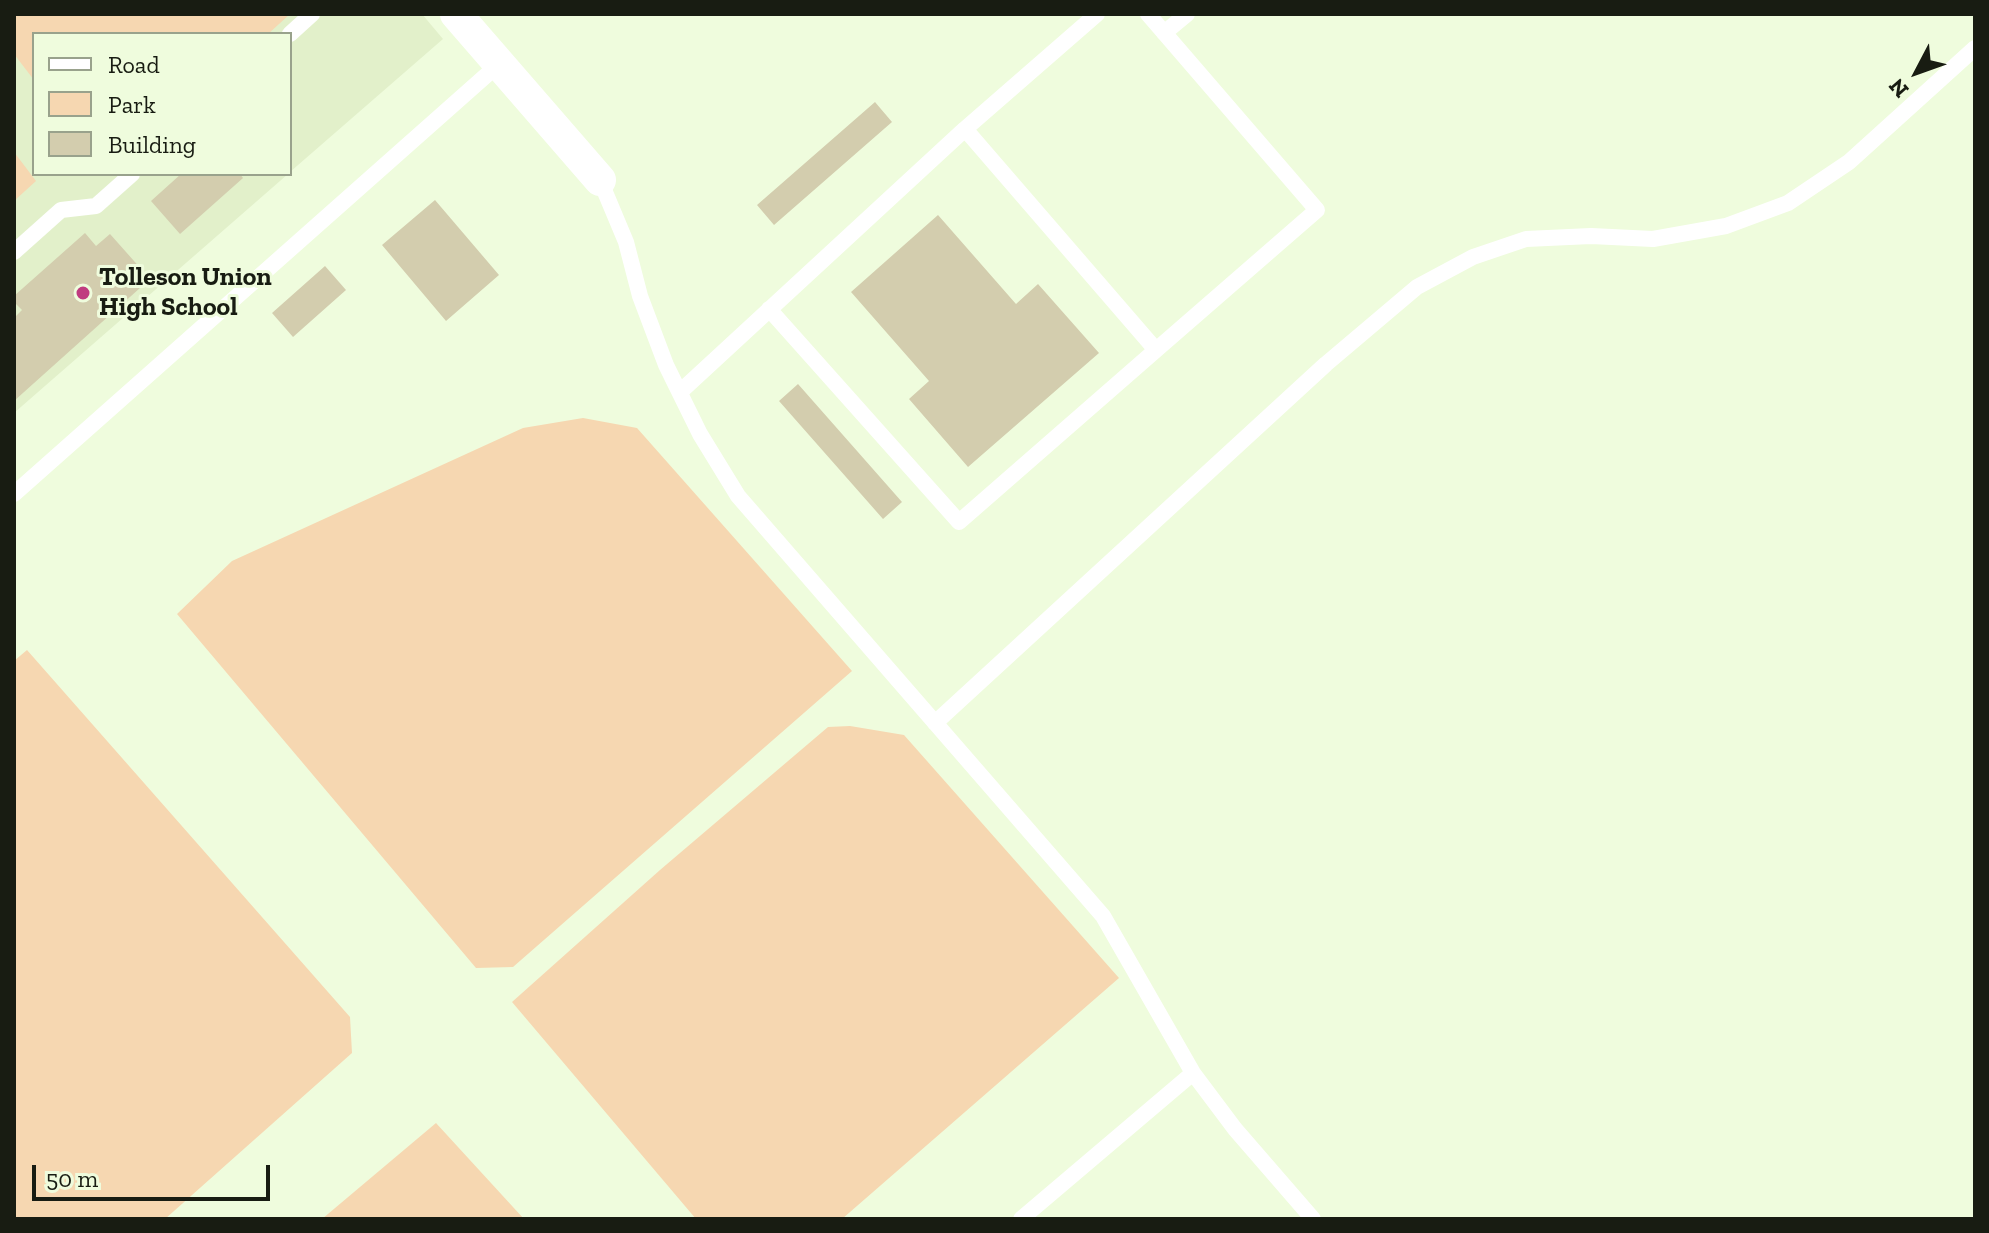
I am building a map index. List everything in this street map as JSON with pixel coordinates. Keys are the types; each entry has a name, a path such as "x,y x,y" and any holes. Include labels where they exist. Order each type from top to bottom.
{"street":[{"path":"456,14 600,180"}],"lane":[{"path":"292,32 312,14"},
{"path":"680,392 965,129 1097,14"},
{"path":"769,309 959,522 1317,210 1148,14"},
{"path":"1164,33 1187,14"},
{"path":"935,723 1326,364 1417,287 1473,257 1526,239 1591,236 1653,239 1726,226 1788,203 1849,162 1975,48"},
{"path":"14,494 499,64"},
{"path":"965,129 1156,350"},
{"path":"14,252 61,210 96,206 130,176"},
{"path":"600,180 626,242 640,296 666,365 700,434 738,496 1103,916 1193,1073 1235,1129 1313,1219"},
{"path":"1021,1219 1193,1073"}],"shaded area":[{"name":"Tolleson Union High School","path":"14,14 422,14 443,39 292,170 292,32 32,32 32,176 286,176 14,413"}],"green space":[{"path":"14,14 290,14 270,32 32,32 32,77 14,54"},
{"path":"14,152 36,181 14,201"},
{"path":"583,418 637,428 852,671 513,967 476,968 177,614 232,561 523,428"},
{"path":"27,650 350,1017 352,1053 165,1219 14,1219 14,661"},
{"path":"850,726 904,735 1119,978 842,1219 696,1219 512,1002 660,870 828,727"},
{"path":"436,1123 524,1219 322,1219"}],"building":[{"path":"875,102 892,122 774,225 757,205"},
{"path":"179,176 243,178 180,234 151,201"},
{"path":"435,200 499,275 446,321 382,245"},
{"path":"938,215 1016,304 1038,284 1099,353 968,467 909,399 929,381 851,292"},
{"path":"85,233 96,246 110,234 150,279 14,401 14,318 22,310 14,302 14,296"},
{"path":"325,266 346,290 293,337 272,313"},
{"path":"798,384 902,502 883,519 779,401"}],"place":[{"name":"Tolleson Union High School","path":"83,293"}]}
